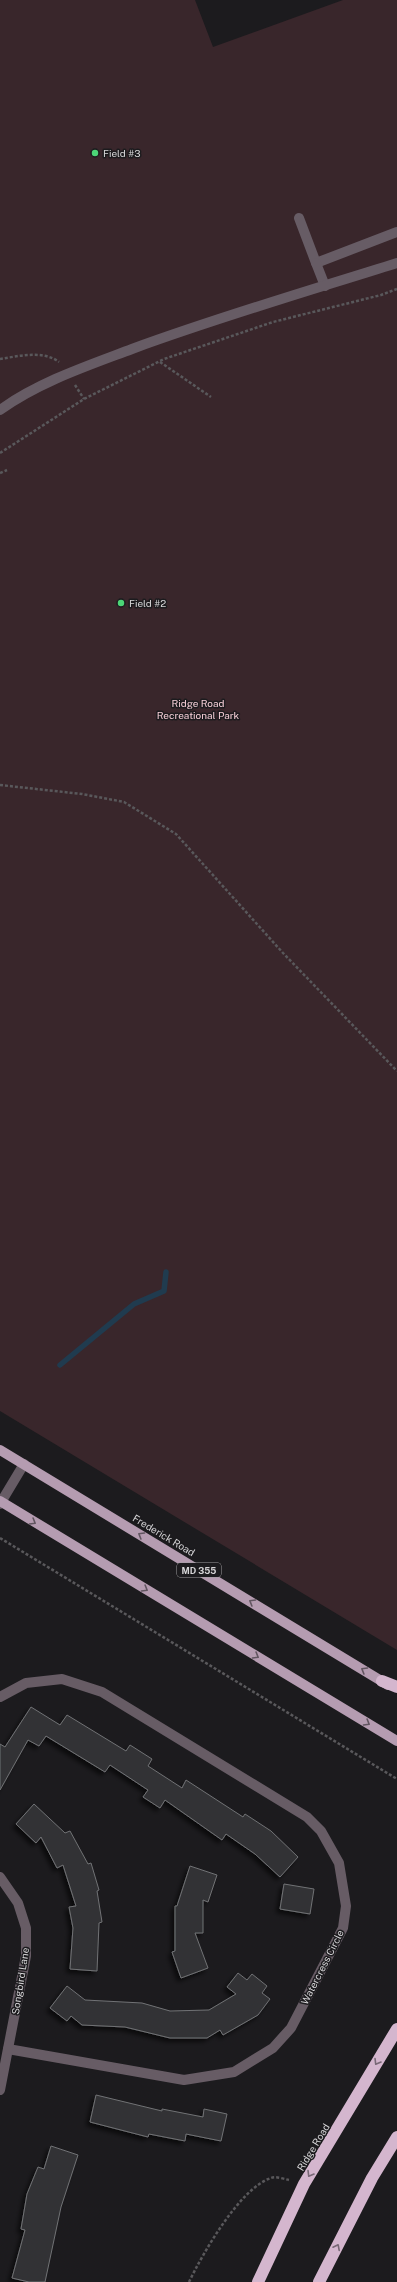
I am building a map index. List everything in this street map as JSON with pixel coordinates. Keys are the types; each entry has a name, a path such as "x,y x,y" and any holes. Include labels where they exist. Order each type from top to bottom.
{"highway":[{"path":"382,1681 397,1689"},
{"name":"Ridge Road","path":"258,2282 304,2184 397,2029"},
{"path":"319,2282 372,2178 397,2137"}],"main road":[{"name":"Frederick Road","path":"0,1450 382,1681"},
{"path":"0,1503 397,1741"}],"street":[{"path":"298,218 325,286"},
{"path":"316,263 397,232"},
{"path":"0,410 14,400 48,383 178,332 397,263"},
{"path":"0,1503 24,1464"},
{"name":"Watercress Circle","path":"0,1696 26,1682 62,1678 102,1692 307,1817 321,1831 340,1863 346,1906 343,1928 292,2028 273,2048 234,2072 184,2080 8,2049"},
{"name":"Songbird Lane","path":"0,1877 18,1903 26,1928 26,1956 0,2090"}],"path":[{"path":"0,453 84,399 159,362 273,322 381,295 397,289"},
{"path":"0,359 34,354 52,357 60,362"},
{"path":"159,362 211,397"},
{"path":"75,385 84,399"},
{"path":"0,473 7,470"},
{"path":"0,785 82,794 124,802 176,834 283,953 397,1071"},
{"path":"0,1538 397,1779"},
{"path":"189,2282 202,2255 239,2203 257,2184 273,2177 304,2184"}],"green space":[{"name":"Ridge Road Recreational Park","path":"0,0 195,0 213,47 343,0 397,0 397,1650 0,1411"}],"building":[{"path":"31,1707 60,1725 67,1715 126,1751 130,1745 152,1759 148,1766 182,1788 186,1780 243,1817 245,1814 271,1831 298,1857 280,1877 255,1854 226,1834 222,1840 165,1800 160,1808 143,1797 148,1790 110,1765 105,1772 46,1736 39,1746 28,1740 0,1790 0,1744 5,1747"},
{"path":"34,1804 65,1833 70,1831 88,1864 91,1863 99,1890 97,1891 102,1922 99,1923 97,1971 70,1969 73,1928 69,1907 76,1906 63,1865 57,1868 41,1837 36,1843 16,1824"},
{"path":"190,1866 217,1875 208,1902 203,1900 203,1933 195,1933 208,1968 181,1978 172,1952 175,1951 175,1906 177,1906"},
{"path":"284,1884 314,1889 310,1914 280,1909"},
{"path":"238,1973 247,1980 252,1974 267,1986 262,1993 270,1999 258,2015 223,2035 220,2030 207,2038 170,2038 125,2027 82,2025 71,2016 67,2021 50,2008 67,1986 85,2000 142,2003 170,2011 209,2010 236,1994 227,1987"},
{"path":"96,2095 162,2111 162,2109 203,2117 204,2109 227,2114 221,2141 186,2134 185,2141 149,2134 148,2137 90,2122"},
{"path":"51,2146 78,2155 61,2207 45,2282 29,2282 12,2278 25,2230 21,2229 27,2194 38,2167 44,2169"}],"waterway":[{"path":"60,1365 134,1304 164,1291 166,1272"}],"place":[{"name":"Field #3","path":"95,153"},
{"name":"Field #2","path":"121,603"}]}
